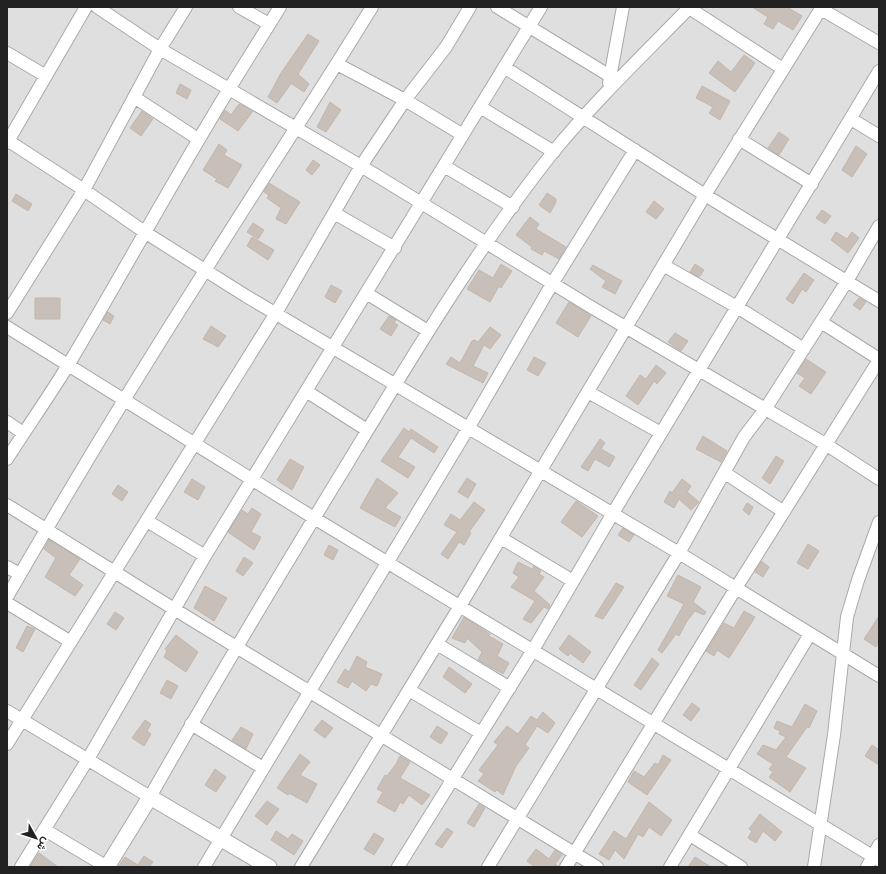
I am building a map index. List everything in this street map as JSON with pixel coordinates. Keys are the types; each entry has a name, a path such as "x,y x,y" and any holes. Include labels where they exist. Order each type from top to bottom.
{"street":[{"path":"86,7 7,141 84,190 146,233 205,270 613,513 842,655 879,676"},
{"path":"97,7 160,49 361,166 626,328 766,408 879,479"},
{"path":"7,313 84,190 160,49 186,7"},
{"path":"239,7 269,24"},
{"path":"7,459 69,363 146,233 198,139 280,7"},
{"path":"7,597 46,529 205,270 372,7"},
{"path":"7,744 276,313 361,166 405,100 446,47 470,7"},
{"path":"497,7 610,76"},
{"path":"21,867 88,758 205,556 541,7"},
{"path":"607,91 622,7"},
{"path":"620,19 627,7"},
{"path":"45,830 107,867 395,383 461,279 554,152 607,91 689,8 783,69"},
{"path":"301,867 501,538 705,195 821,8 879,43"},
{"path":"7,53 46,76"},
{"path":"337,64 405,100 463,136"},
{"path":"504,67 705,195 879,301"},
{"path":"398,867 533,650 613,513 879,71"},
{"path":"134,97 198,139"},
{"path":"480,107 554,152"},
{"path":"851,119 879,136"},
{"path":"739,140 812,184"},
{"path":"204,867 469,427 552,284 636,150"},
{"path":"444,166 513,208"},
{"path":"334,213 394,248"},
{"path":"488,867 679,553 744,437 766,408 804,349 847,281 879,226"},
{"path":"663,265 737,307 804,349"},
{"path":"366,293 428,331"},
{"path":"566,867 736,588 827,445 879,359 821,322"},
{"path":"7,327 69,363 125,400 314,518 821,825 873,861 879,846"},
{"path":"306,391 367,430"},
{"path":"588,392 661,433"},
{"path":"7,422 24,433"},
{"path":"725,473 784,512"},
{"path":"7,505 174,609 597,867"},
{"path":"147,521 205,556"},
{"path":"814,867 834,735 847,617 858,580 879,522"},
{"path":"501,538 573,581"},
{"path":"7,567 20,574"},
{"path":"7,603 71,642"},
{"path":"670,867 730,770 810,634"},
{"path":"437,644 510,688"},
{"path":"409,690 481,734"},
{"path":"7,711 269,867"},
{"path":"191,724 263,768"},
{"path":"690,835 741,867"}],"shaded area":[{"path":"7,7 879,7 879,867 7,867"}],"building":[{"path":"752,7 787,7 802,16 793,30 778,21 773,29 764,24 768,17"},
{"path":"308,34 319,41 298,74 309,84 304,92 292,84 290,85 277,103 268,97 281,73"},
{"path":"744,55 755,63 735,92 709,73 718,61 731,72"},
{"path":"180,84 191,90 187,99 176,93"},
{"path":"702,86 730,101 720,120 709,113 713,107 696,98"},
{"path":"330,102 341,110 326,132 317,127"},
{"path":"239,104 253,111 238,131 220,119 225,110 231,115"},
{"path":"142,111 153,119 141,136 130,128"},
{"path":"779,132 789,139 779,155 768,148"},
{"path":"219,144 227,150 224,155 242,165 228,188 215,181 217,179 203,170"},
{"path":"856,146 867,154 852,177 842,170"},
{"path":"313,160 320,165 312,175 306,170"},
{"path":"269,183 300,202 286,224 276,219 281,208 267,198 269,195 264,192"},
{"path":"547,193 556,199 550,213 539,205"},
{"path":"16,194 32,204 28,211 12,201"},
{"path":"654,201 664,209 656,219 646,212"},
{"path":"822,210 831,216 825,224 816,218"},
{"path":"530,217 539,224 536,229 566,247 559,259 544,251 542,255 531,249 532,247 516,235"},
{"path":"253,223 264,230 258,239 247,232"},
{"path":"836,232 847,239 852,232 859,238 848,253 831,240"},
{"path":"252,237 274,250 268,260 247,246"},
{"path":"501,264 512,271 501,288 499,286 490,302 467,289 479,270 493,278"},
{"path":"695,264 704,270 699,277 690,272"},
{"path":"593,265 622,281 615,294 602,287 606,281 590,269"},
{"path":"804,273 814,280 806,292 802,289 793,304 786,299"},
{"path":"331,285 342,291 335,303 325,297"},
{"path":"35,298 60,298 60,319 35,319"},
{"path":"859,298 866,302 860,310 853,305"},
{"path":"569,302 591,316 578,337 556,323"},
{"path":"108,312 114,316 110,324 103,320"},
{"path":"389,316 396,320 394,323 398,325 391,336 380,329"},
{"path":"211,326 226,336 218,347 203,339"},
{"path":"490,327 501,335 490,349 484,345 473,366 488,373 483,383 446,364 451,357 460,363 472,341 475,340 478,342"},
{"path":"675,333 688,341 681,351 668,342"},
{"path":"534,357 546,363 538,376 527,370"},
{"path":"806,359 826,372 811,394 799,386 805,378 797,373"},
{"path":"656,365 666,373 657,384 654,381 638,405 626,396 640,375 646,379"},
{"path":"404,428 409,432 411,429 438,447 434,453 411,438 398,457 415,467 408,478 381,461"},
{"path":"703,436 727,451 721,462 696,449"},
{"path":"600,439 605,443 601,449 615,457 609,467 595,459 588,471 581,467"},
{"path":"776,456 784,461 770,484 762,478"},
{"path":"290,459 304,467 292,490 277,480"},
{"path":"377,478 398,493 385,508 401,517 395,527 360,508"},
{"path":"467,478 476,484 468,498 458,492"},
{"path":"192,479 205,487 198,500 184,492"},
{"path":"682,479 691,486 687,492 699,502 691,510 679,499 674,508 664,502 670,491 672,493"},
{"path":"118,485 128,492 122,501 112,494"},
{"path":"576,501 598,516 582,537 561,522"},
{"path":"474,502 485,510 469,532 471,533 464,545 459,542 448,559 441,554 457,532 444,525 451,514 460,520"},
{"path":"747,503 753,507 749,515 743,510"},
{"path":"252,508 261,514 251,532 261,537 254,550 228,532 242,510 248,514"},
{"path":"623,528 634,535 629,542 618,535"},
{"path":"49,540 80,559 69,575 83,585 75,596 45,577 56,558 44,549"},
{"path":"808,544 819,551 808,569 797,563"},
{"path":"329,545 338,550 333,560 324,555"},
{"path":"244,557 253,563 243,576 236,571"},
{"path":"761,561 769,567 763,577 755,572"},
{"path":"518,562 532,569 534,566 541,571 539,574 544,577 534,591 550,605 548,609 544,607 531,623 523,619 535,601 511,587 519,577 513,573"},
{"path":"678,575 701,587 693,602 706,612 704,615 695,611 687,621 679,636 676,634 662,653 658,650 684,604 667,596"},
{"path":"616,583 624,587 603,619 595,616"},
{"path":"205,586 227,598 214,621 194,608"},
{"path":"744,611 755,617 729,658 717,650 714,656 706,651 724,623 734,628"},
{"path":"115,612 124,618 116,630 107,624"},
{"path":"879,616 879,642 876,647 864,639"},
{"path":"464,617 490,634 489,636 503,644 497,656 509,663 503,674 478,660 482,652 467,638 465,643 452,638"},
{"path":"27,626 35,629 23,652 16,648"},
{"path":"176,635 198,652 186,672 164,657 167,651 165,649"},
{"path":"569,635 591,652 583,663 570,653 568,656 559,649"},
{"path":"357,656 367,662 365,667 382,674 377,686 371,684 366,691 352,681 348,688 337,682 345,669 349,672"},
{"path":"652,658 659,664 641,690 634,685"},
{"path":"449,667 472,684 465,693 443,677"},
{"path":"167,680 178,686 171,699 160,693"},
{"path":"692,703 700,709 691,721 683,715"},
{"path":"805,704 817,711 809,728 807,727 786,757 806,768 790,792 769,777 773,772 769,769 773,764 757,754 763,745 776,750 786,737 779,734 780,731 774,728 777,721 792,727"},
{"path":"543,712 555,723 548,733 537,726 525,745 529,748 516,766 503,795 497,790 495,792 478,781 484,774 479,770 498,745 494,742 507,726 518,734 531,716 537,720"},
{"path":"145,720 151,724 147,731 151,734 144,746 132,738"},
{"path":"322,720 333,728 325,738 314,730"},
{"path":"437,726 448,733 441,744 430,737"},
{"path":"241,727 253,734 246,749 232,740"},
{"path":"872,745 879,750 879,765 865,756"},
{"path":"300,754 310,762 300,775 317,784 307,803 289,793 288,795 277,788"},
{"path":"663,755 671,760 647,795 628,782 634,771 644,777 655,763 658,765"},
{"path":"400,756 410,762 400,778 430,795 422,805 409,795 403,804 400,802 395,812 377,802 383,792 377,789 385,775 387,776"},
{"path":"215,769 226,777 216,792 205,785"},
{"path":"267,801 279,809 267,825 255,816"},
{"path":"649,802 672,820 661,836 649,827 643,837 638,834 624,859 615,850 609,860 599,854 614,831 626,839"},
{"path":"479,804 485,808 474,827 467,823"},
{"path":"760,814 782,832 775,841 763,831 756,843 748,838 752,831 749,829"},
{"path":"447,828 453,832 442,848 435,844"},
{"path":"276,831 288,839 292,834 303,841 294,855 271,840"},
{"path":"374,833 384,839 374,855 364,849"},
{"path":"536,849 549,859 555,850 562,855 555,864 559,867 535,867 527,861"},
{"path":"39,853 58,867 30,867"},
{"path":"144,856 153,862 149,867 118,867 125,857 138,865"},
{"path":"695,857 711,867 688,867"}]}
